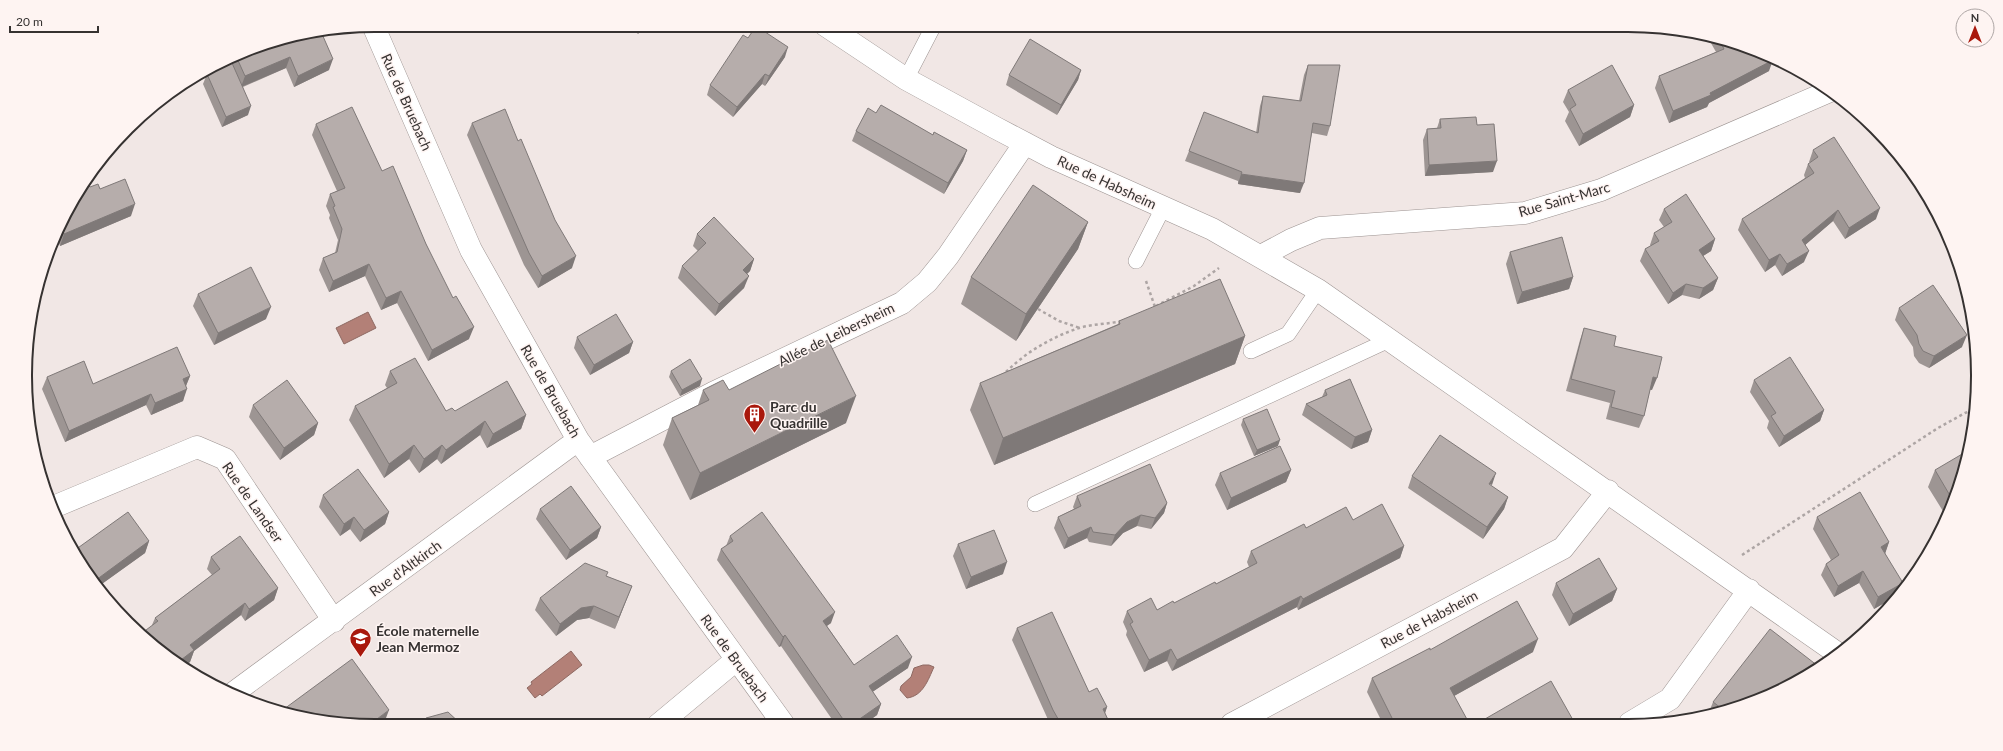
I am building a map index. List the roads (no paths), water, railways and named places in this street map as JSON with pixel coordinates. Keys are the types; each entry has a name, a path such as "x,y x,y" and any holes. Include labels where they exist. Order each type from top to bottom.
{"street":[{"name":"Rue de Bruebach","path":"377,32 471,250 584,448 780,719"},
{"name":"Rue de Habsheim","path":"836,32 906,79 1024,143 1163,208 1212,229 1318,290 1608,491 1833,650"},
{"name":"Rue Saint-Marc","path":"1261,256 1291,240 1320,228 1525,213 1601,190 1824,94"},
{"name":"Allée de Leibersheim","path":"584,448 713,393 902,303 927,282 948,256 1024,143"},
{"name":"Rue de Landser","path":"57,505 197,447 225,459 334,621"},
{"name":"Rue d'Altkirch","path":"237,690 334,621 584,448"},
{"name":"Rue de Habsheim","path":"1241,719 1563,548 1608,491"},
{"path":"1637,719 1670,699 1749,590"},
{"path":"665,719 736,660"}],"lane":[{"path":"906,79 930,32"},
{"path":"1136,261 1163,208"},
{"path":"1250,351 1288,334 1318,290"},
{"path":"1035,504 1389,340"}],"place":[{"name":"Parc du Quadrille","path":"754,434"},
{"name":"École maternelle Jean Mermoz","path":"361,658"}]}
